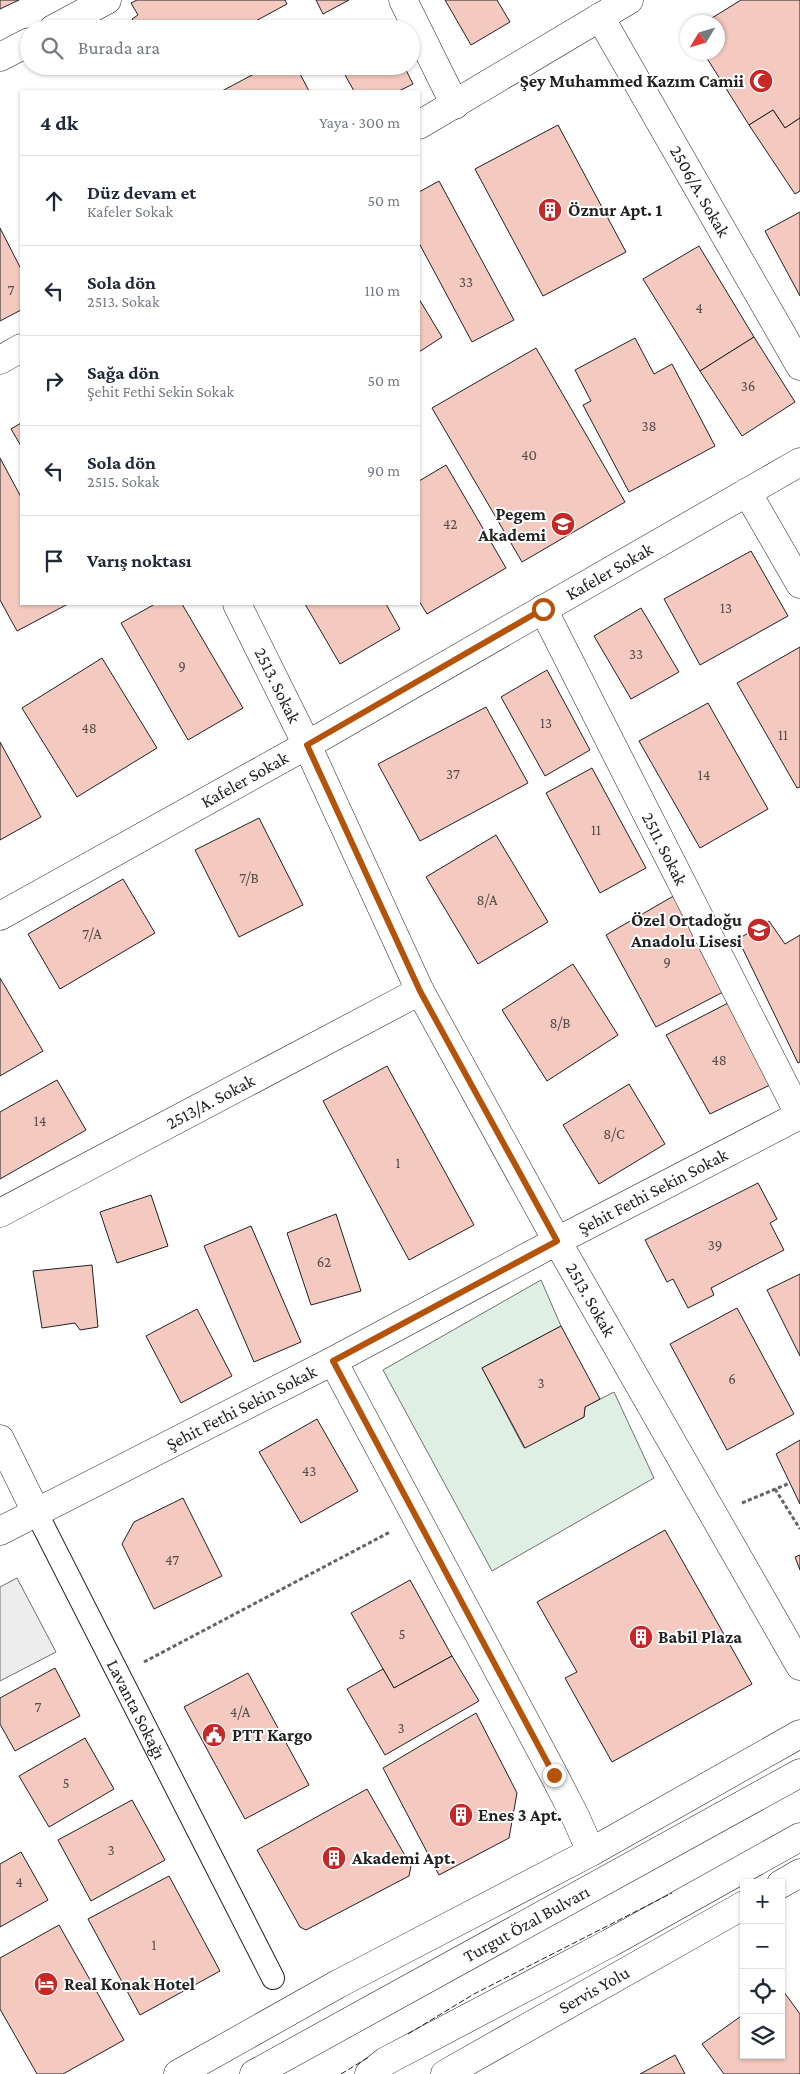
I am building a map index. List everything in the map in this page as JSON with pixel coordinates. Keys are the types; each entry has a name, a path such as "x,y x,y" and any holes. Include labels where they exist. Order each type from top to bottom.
{"street":[{"path":"70,20 107,0"},
{"path":"403,0 413,20"},
{"path":"420,125 629,0"},
{"name":"2506/A. Sokak","path":"600,17 800,366"},
{"path":"420,34 455,105"},
{"path":"0,57 20,47"},
{"path":"0,360 20,349"},
{"name":"Kafeler Sokak","path":"0,916 307,745 800,462"},
{"path":"747,492 800,584"},
{"name":"2513. Sokak","path":"237,605 307,745 420,991 557,1241 800,1666"},
{"name":"2511. Sokak","path":"543,609 800,1115"},
{"name":"2513/A. Sokak","path":"0,1213 420,991"},
{"name":"Şehit Fethi Sekin Sokak","path":"0,1531 37,1514 333,1361 557,1241 800,1115"},
{"path":"333,1361 558,1784 591,1852"},
{"name":"Lavanta Sokağı","path":"0,1439 273,1978"},
{"path":"178,2074 338,1984 591,1852 800,1734"},
{"name":"Turgut Özal Bulvarı","path":"254,2074 800,1773"},
{"path":"369,2074 386,2061 610,1943 800,1837"},
{"path":"785,1882 800,1874"},
{"name":"Servis Yolu","path":"445,2074 740,1907"}],"path":[{"path":"714,1515 790,1483"},
{"path":"775,1489 800,1530"},
{"path":"119,1675 417,1517"}],"green space":[{"path":"541,1280 561,1326 482,1368 524,1448 584,1417 585,1407 614,1392 654,1478 492,1571 383,1370"}],"shaded area":[{"path":"17,1578 56,1652 0,1681 0,1587"}],"building":[{"path":"0,0 19,0 0,9"},
{"path":"137,0 285,0 287,4 258,20 132,20 138,15 131,3"},
{"path":"316,0 349,0 323,14"},
{"path":"445,0 497,0 510,22 471,45"},
{"name":"Şey Muhammed Kazım Camii","path":"741,0 800,0 800,118 785,128 773,110 749,125 708,60 725,60 725,15 717,15"},
{"path":"252,75 301,75 308,90 224,90"},
{"path":"345,75 408,75 413,84 401,90 353,90"},
{"path":"773,110 785,128 800,118 800,191 795,194 749,125"},
{"name":"Öznur Apt. 1","path":"558,125 626,252 543,296 475,169"},
{"path":"439,181 514,320 472,342 420,245 420,191"},
{"path":"800,212 800,296 765,231"},
{"path":"0,228 20,267 20,311 0,321"},
{"path":"699,246 754,337 700,371 643,279"},
{"path":"420,301 442,337 420,351"},
{"path":"754,337 795,402 742,436 700,371"},
{"path":"635,338 654,374 672,364 715,446 629,492 583,405 591,401 575,370"},
{"path":"536,348 625,502 522,562 432,408"},
{"path":"20,424 20,444 11,429"},
{"path":"0,458 20,495 20,605 66,605 17,631 0,600"},
{"path":"446,465 506,568 427,614 420,603 420,480"},
{"path":"751,551 788,616 700,665 664,599"},
{"path":"153,605 183,605 243,708 188,740 121,623"},
{"path":"306,605 387,605 400,629 340,664"},
{"path":"641,608 679,672 631,699 594,636"},
{"path":"800,647 800,787 797,788 737,683"},
{"path":"102,658 157,748 77,797 22,708"},
{"path":"547,670 590,750 545,776 501,697"},
{"path":"708,703 768,809 700,848 639,741"},
{"path":"486,707 528,783 420,841 378,764"},
{"path":"0,742 41,817 0,840"},
{"path":"592,768 646,868 600,893 546,793"},
{"path":"259,818 303,905 239,937 195,850"},
{"path":"496,835 548,922 478,964 426,877"},
{"path":"123,879 155,933 60,989 28,934"},
{"path":"677,894 727,990 656,1027 606,935"},
{"path":"769,921 785,944 800,935 800,1062 798,1063 738,939"},
{"path":"573,964 618,1035 547,1081 502,1010"},
{"path":"0,978 43,1051 0,1076"},
{"path":"730,1002 772,1084 710,1114 666,1035"},
{"path":"387,1066 474,1225 409,1260 323,1101"},
{"path":"57,1080 86,1130 0,1179 0,1112"},
{"path":"629,1084 665,1144 599,1184 563,1125"},
{"path":"758,1183 777,1219 770,1223 784,1250 711,1288 714,1295 688,1308 673,1279 667,1282 645,1240"},
{"path":"151,1195 168,1246 117,1263 100,1212"},
{"path":"336,1214 361,1291 311,1305 287,1233"},
{"path":"251,1226 301,1342 254,1362 204,1246"},
{"path":"92,1265 98,1327 80,1330 75,1323 42,1328 33,1271"},
{"path":"800,1274 800,1356 767,1290"},
{"path":"737,1308 794,1414 727,1450 670,1344"},
{"path":"197,1309 232,1376 181,1403 146,1336"},
{"path":"561,1326 600,1399 585,1407 584,1417 525,1448 482,1368"},
{"path":"317,1419 358,1491 301,1523 259,1452"},
{"path":"800,1440 800,1504 776,1454"},
{"path":"183,1498 222,1576 154,1609 122,1544 134,1522"},
{"name":"Babil Plaza","path":"665,1530 752,1684 612,1762 565,1678 577,1672 537,1602"},
{"path":"800,1555 800,1570 795,1557"},
{"path":"410,1580 452,1656 394,1688 351,1613"},
{"path":"452,1656 479,1701 385,1755 347,1689 383,1669 394,1688"},
{"path":"55,1668 80,1716 15,1751 0,1724 0,1698"},
{"path":"248,1673 309,1785 245,1819 184,1707"},
{"name":"Enes 3 Apt.","path":"476,1713 517,1793 509,1838 439,1875 383,1768"},
{"path":"85,1738 114,1789 49,1827 19,1776"},
{"name":"Akademi Apt.","path":"367,1789 411,1866 409,1876 306,1930 300,1927 257,1850"},
{"path":"132,1800 165,1860 91,1901 58,1840"},
{"path":"21,1852 48,1900 0,1927 0,1864"},
{"path":"169,1876 220,1971 140,2015 88,1919"},
{"name":"Real Konak Hotel","path":"59,1925 124,2040 63,2074 37,2074 0,2009 0,1958"},
{"path":"785,1993 800,2014 800,2074 724,2074 702,2044 740,2017 740,2059 785,2059"},
{"path":"675,2055 685,2074 640,2074"}],"fence":[{"path":"408,2034 474,1994 672,1893"},
{"path":"341,2074 369,2057"}],"place":[{"name":"Şey Muhammed Kazım Camii","path":"761,81"},
{"name":"Öznur Apt. 1","path":"550,210"},
{"name":"Pegem Akademi","path":"563,524"},
{"name":"Özel Ortadoğu Anadolu Lisesi","path":"759,930"},
{"name":"Babil Plaza","path":"641,1637"},
{"name":"PTT Kargo","path":"214,1735"},
{"name":"Enes 3 Apt.","path":"461,1815"},
{"name":"Akademi Apt.","path":"334,1858"},
{"name":"Real Konak Hotel","path":"46,1984"}],"route":[{"path":"543,609 307,745 420,991 557,1241 333,1361 554,1775"}]}
